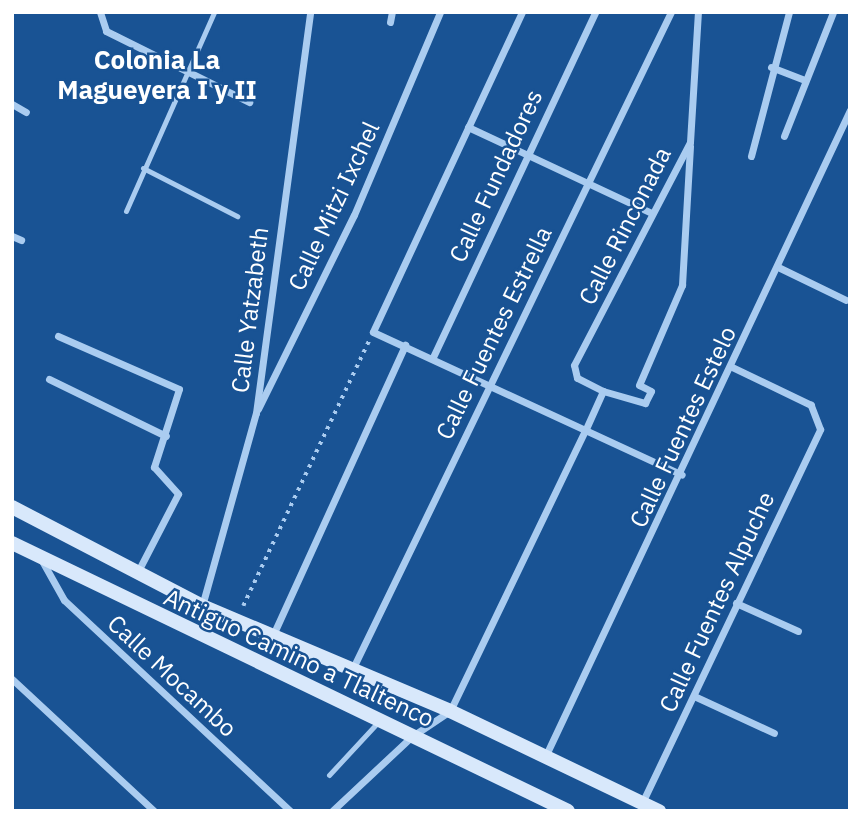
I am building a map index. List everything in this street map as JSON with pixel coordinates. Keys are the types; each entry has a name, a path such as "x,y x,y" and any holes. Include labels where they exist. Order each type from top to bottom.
{"street":[{"path":"100,12 106,31 184,74 249,102"},
{"name":"Calle Yatzabeth","path":"202,606 256,413 310,12"},
{"path":"390,22 392,12"},
{"name":"Calle Mitzi Ixchel","path":"256,413 354,215 440,12"},
{"name":"Calle Fundadores","path":"373,332 522,12"},
{"name":"Calle Fundadores","path":"433,357 596,12"},
{"name":"Calle Fuentes Estrella","path":"352,671 671,12"},
{"name":"Calle Rinconada","path":"603,391 577,378 574,365 690,142 698,12"},
{"path":"751,156 771,67 789,12"},
{"path":"784,136 803,79 833,12"},
{"path":"771,67 803,79"},
{"path":"12,104 26,112"},
{"name":"Calle Fuentes Estelo","path":"544,758 780,268 850,110"},
{"path":"468,127 589,180 652,212"},
{"path":"332,811 411,737 450,711 603,391 645,403 651,391 639,385 682,285 690,142"},
{"path":"12,236 21,240"},
{"path":"780,268 846,300"},
{"path":"373,332 433,357 682,475"},
{"path":"58,336 176,384 180,394 154,467 178,494 136,574"},
{"path":"274,635 405,345"},
{"name":"Calle Fuentes Alpuche","path":"642,803 820,429 819,415 811,405 732,367"},
{"path":"50,379 166,436"},
{"path":"12,507 136,574 202,606 450,711 659,811"},
{"name":"Antiguo Camino a Tlaltenco","path":"12,543 568,811"},
{"name":"Calle Mocambo","path":"40,558 64,600 290,811"},
{"path":"736,603 798,631"},
{"path":"12,679 154,811"},
{"path":"694,696 774,733"}],"lane":[{"path":"126,211 184,74 214,12"},
{"path":"143,168 237,216"},
{"path":"329,775 380,720"}],"path":[{"path":"236,621 373,332"}],"district":[{"name":"Colonia La Magueyera I y II","path":"157,75"}]}
